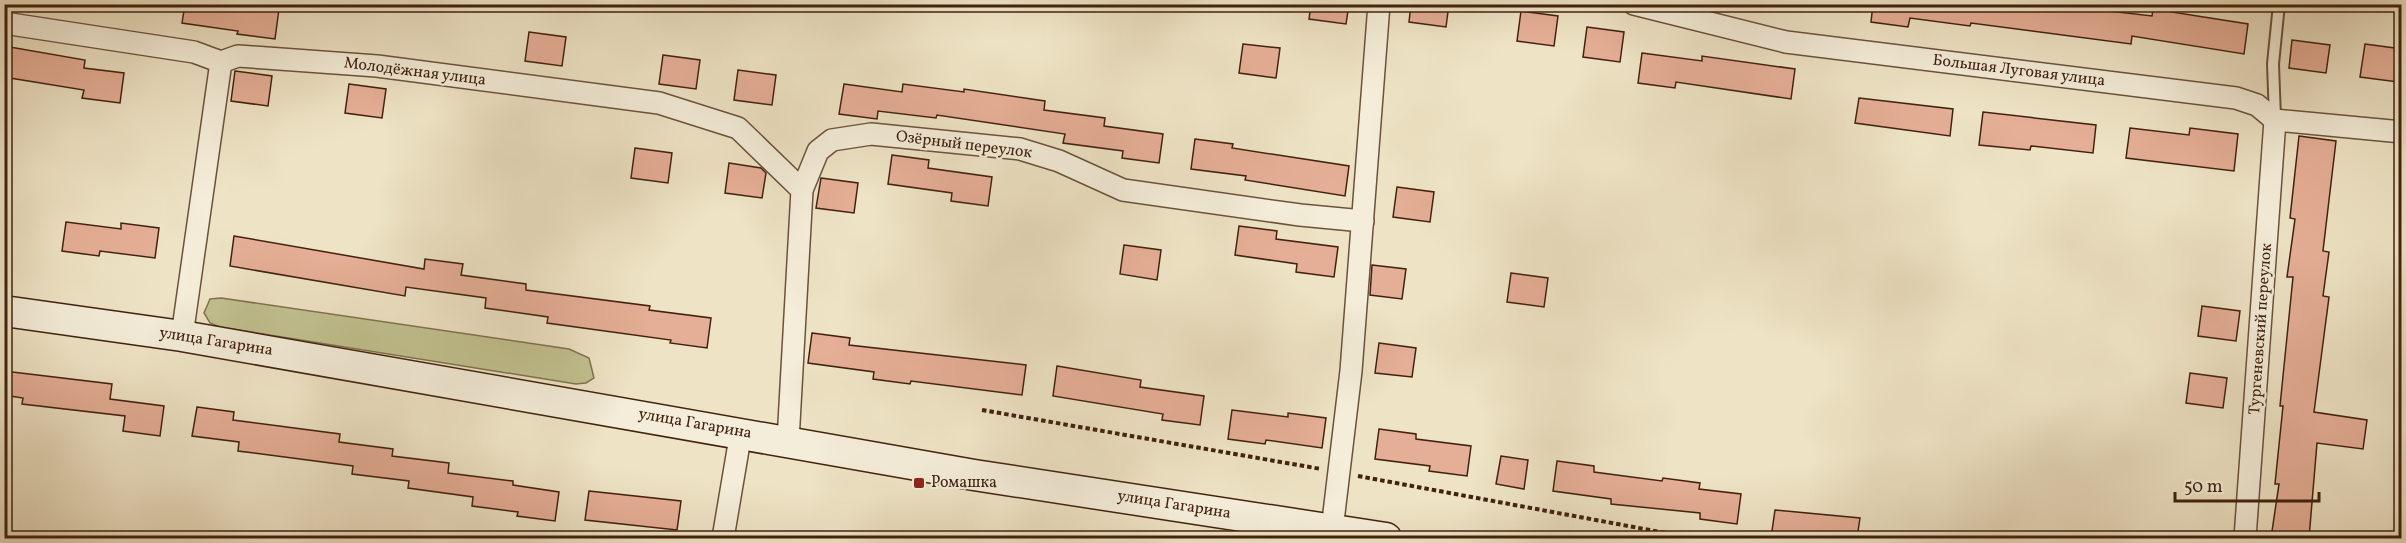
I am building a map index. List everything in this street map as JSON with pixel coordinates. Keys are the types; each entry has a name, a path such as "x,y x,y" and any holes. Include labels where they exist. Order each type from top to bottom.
{"main road":[{"name":"улица Гагарина","path":"4,311 182,336 741,432 974,475 1332,534 1386,538"}],"street":[{"path":"1332,534 1351,371 1379,4"},
{"name":"Большая Луговая улица","path":"1634,4 1786,42 2236,99 2257,105 2275,120 2402,132"},
{"path":"4,23 194,52 221,63 182,336"},
{"name":"Молодёжная улица","path":"221,63 238,56 377,66 659,103 738,128 802,190"},
{"name":"Тургеневский переулок","path":"2245,538 2275,120"},
{"name":"Озёрный переулок","path":"788,441 802,190 818,151 832,140 871,134 1020,149 1059,161 1123,190 1300,215 1363,221"},
{"path":"723,538 741,432"}],"lane":[{"path":"2275,120 2273,64 2279,4"}],"green space":[{"path":"221,298 569,349 589,358 594,378 586,383 576,384 220,327 210,323 204,313 210,299"}],"building":[{"path":"185,4 241,4 279,9 275,39 182,23"},
{"path":"1311,4 1349,4 1346,24 1309,19"},
{"path":"1411,4 1449,4 1446,27 1409,22"},
{"path":"1873,4 2048,4 2152,16 2153,9 2248,24 2244,54 2132,36 2131,44 1971,23 1970,26 1910,18 1908,27 1871,22"},
{"path":"1521,11 1558,16 1554,46 1517,41"},
{"path":"1587,27 1624,32 1620,62 1583,57"},
{"path":"529,32 566,37 562,66 525,61"},
{"path":"2292,40 2330,45 2326,73 2289,68"},
{"path":"1243,44 1280,48 1276,78 1239,73"},
{"path":"2365,44 2402,49 2398,82 2360,77"},
{"path":"4,46 85,60 84,68 124,73 120,103 82,98 84,90 4,77"},
{"path":"1642,53 1702,61 1702,56 1795,69 1791,99 1676,82 1675,88 1638,83"},
{"path":"663,55 700,60 696,89 659,84"},
{"path":"738,70 776,75 772,105 734,100"},
{"path":"235,71 272,76 268,106 231,101"},
{"path":"349,84 386,89 382,118 345,113"},
{"path":"844,84 902,92 903,84 964,92 964,89 1045,101 1044,110 1105,118 1104,126 1163,134 1159,163 1122,158 1123,151 1063,143 1065,134 937,115 936,118 878,111 877,119 839,114"},
{"path":"1859,98 1953,109 1950,136 1855,123"},
{"path":"1983,112 2096,125 2093,153 2031,146 2030,150 1979,145"},
{"path":"2130,128 2189,135 2190,128 2238,134 2234,171 2126,158"},
{"path":"2299,136 2336,141 2323,251 2329,252 2323,296 2329,297 2314,412 2367,420 2363,449 2317,443 2309,538 2271,538 2279,484 2275,484 2283,406 2280,406 2293,277 2287,277 2295,219 2290,218"},
{"path":"1195,139 1233,144 1232,148 1349,166 1345,196 1245,180 1246,176 1191,169"},
{"path":"635,148 672,153 668,183 631,178"},
{"path":"892,155 929,160 928,168 992,177 988,206 951,201 952,193 888,184"},
{"path":"729,163 761,168 766,173 762,198 725,193"},
{"path":"821,178 858,183 854,213 816,208"},
{"path":"1397,187 1434,192 1430,222 1393,217"},
{"path":"66,222 121,229 121,223 159,228 155,258 100,251 99,256 62,251"},
{"path":"1239,226 1277,231 1276,239 1338,247 1334,277 1296,272 1297,264 1235,255"},
{"path":"234,236 424,269 425,259 463,264 461,275 526,284 526,290 650,306 649,310 711,318 707,348 670,343 671,340 547,323 548,317 485,308 486,298 406,287 405,296 230,266"},
{"path":"1124,245 1161,250 1157,280 1120,274"},
{"path":"1372,265 1406,269 1402,299 1370,295"},
{"path":"1511,273 1548,278 1544,307 1507,302"},
{"path":"2202,306 2240,311 2236,341 2198,336"},
{"path":"812,333 850,338 849,345 1026,365 1022,395 911,381 910,384 873,379 874,372 808,363"},
{"path":"1379,343 1416,348 1412,377 1375,373"},
{"path":"1057,366 1141,380 1140,387 1204,396 1200,425 1162,420 1163,414 1053,396"},
{"path":"4,371 112,384 110,399 164,406 160,436 123,431 125,416 22,404 23,398 4,395"},
{"path":"2190,373 2227,378 2223,408 2186,403"},
{"path":"197,407 234,412 233,420 340,434 339,442 393,449 392,456 449,463 448,473 513,481 513,485 559,492 555,521 517,516 518,512 472,506 473,497 408,488 409,481 352,474 353,466 238,451 239,442 192,436"},
{"path":"1232,410 1288,417 1288,413 1326,418 1322,448 1266,440 1265,444 1228,439"},
{"path":"1379,429 1416,434 1416,439 1471,446 1467,476 1429,471 1430,466 1375,459"},
{"path":"1501,456 1528,460 1524,489 1496,484"},
{"path":"1557,461 1594,466 1594,472 1662,481 1663,478 1700,483 1699,489 1741,494 1737,524 1700,519 1700,513 1611,504 1611,499 1553,491"},
{"path":"589,491 681,501 677,530 585,520"},
{"path":"1775,510 1860,518 1857,538 1771,538"}],"place":[{"name":"Ромашка","path":"919,483"}]}
